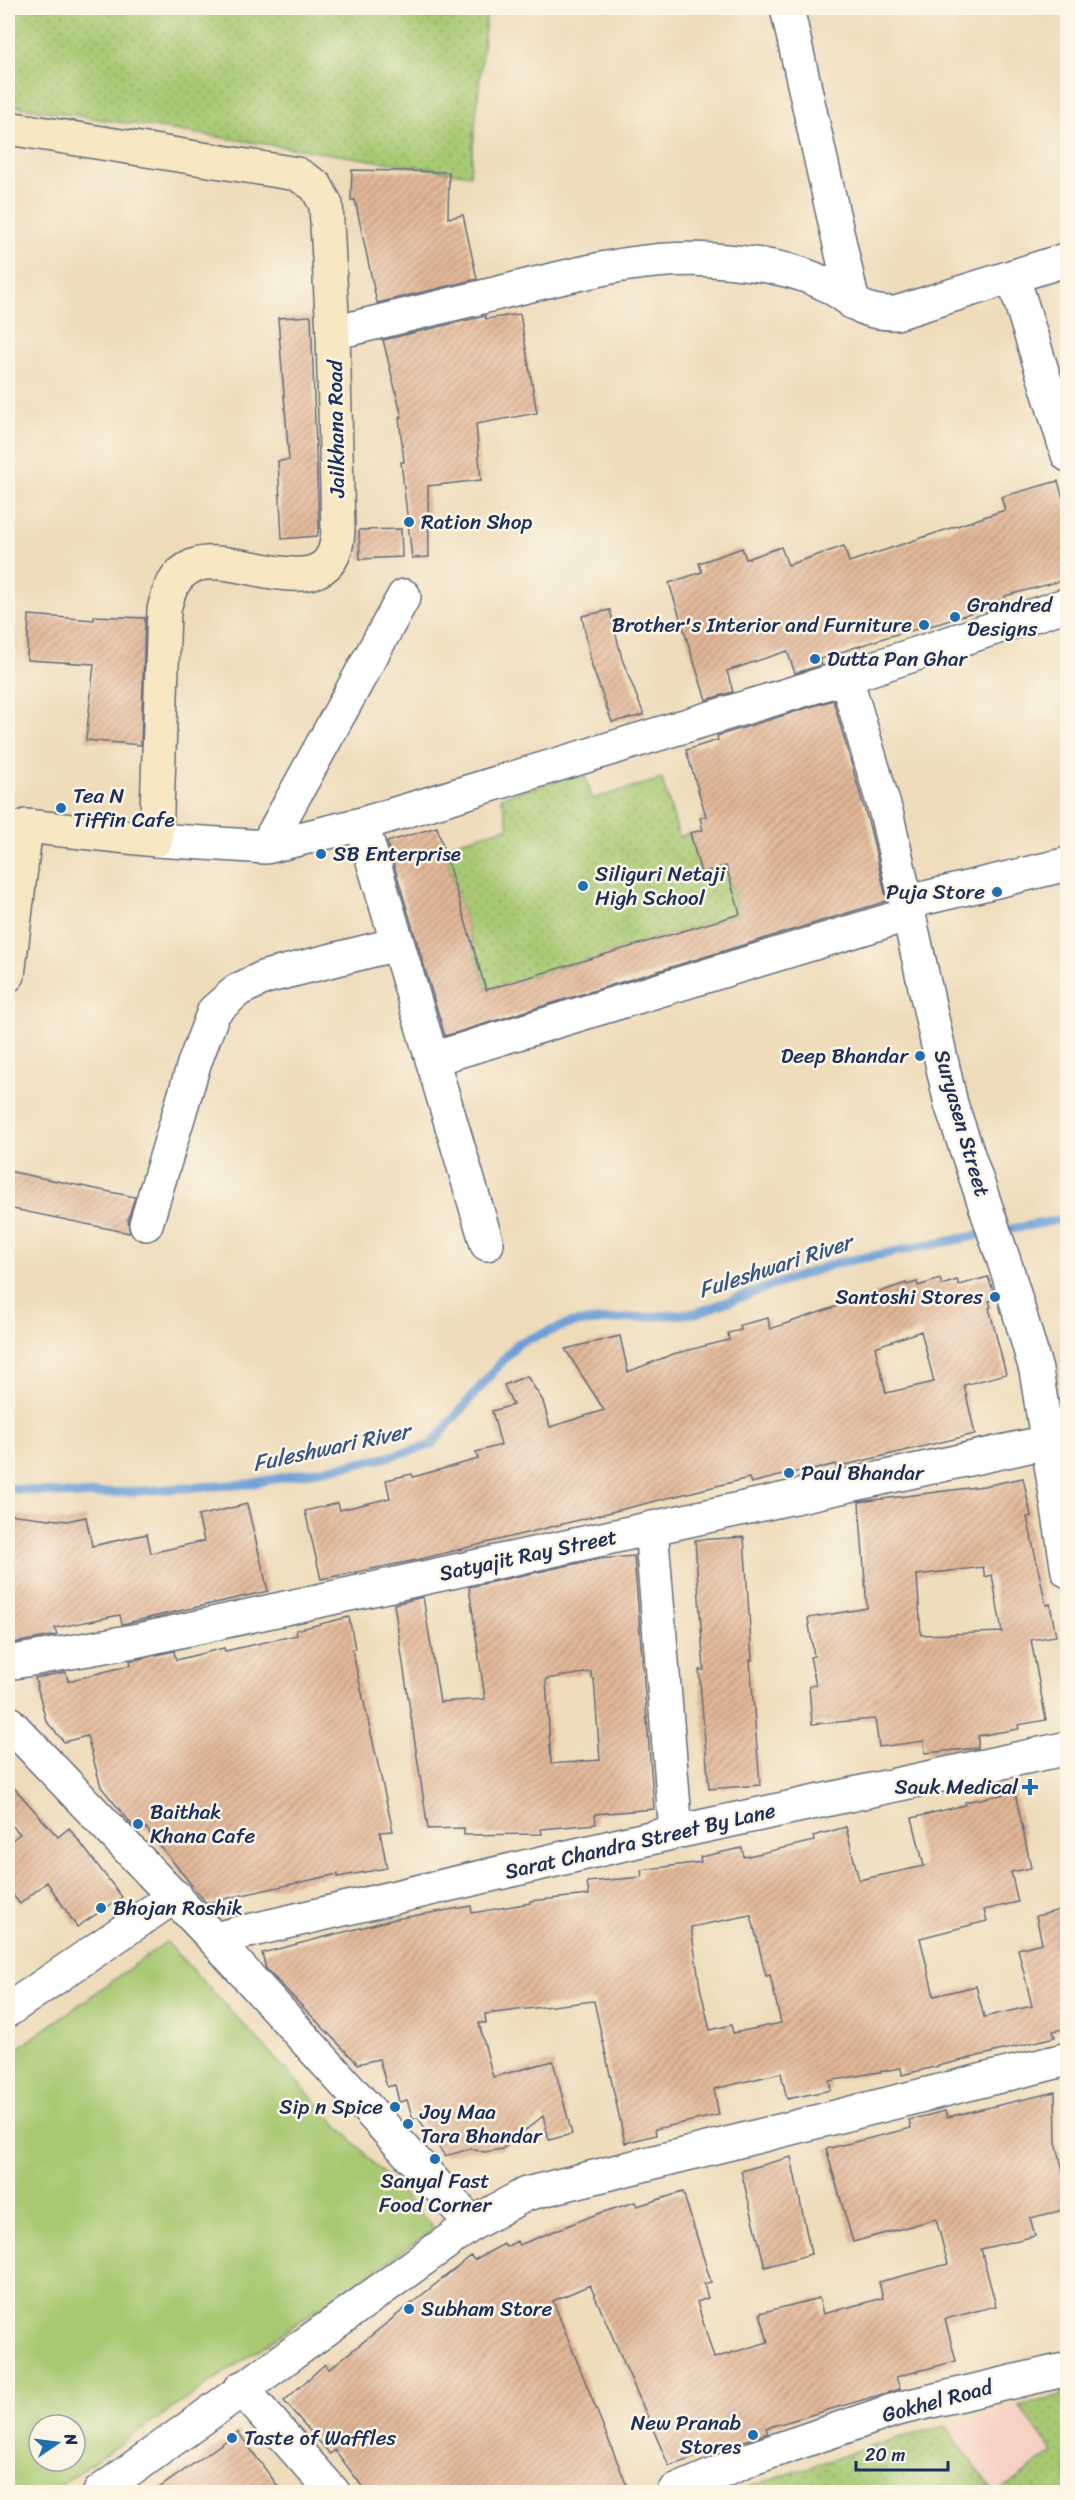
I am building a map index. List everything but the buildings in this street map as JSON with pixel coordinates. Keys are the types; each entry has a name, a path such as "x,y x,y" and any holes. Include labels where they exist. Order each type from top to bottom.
{"street":[{"path":"787,8 853,303"},
{"name":"Jailkhana Road","path":"8,128 297,174 307,179 322,193 326,205 333,333 338,546 330,562 307,573 292,574 209,563 193,566 173,582 164,610 156,840"},
{"path":"333,333 614,265 679,258 724,261 788,270 823,283 853,303 878,314 896,313 1068,259"},
{"path":"1013,278 1068,454"},
{"path":"266,847 404,597"},
{"path":"8,975 17,825 156,840 266,847 362,824 846,677 1068,604"},
{"name":"Suryasen Street","path":"846,677 887,816 951,1104 1008,1273 1036,1370 1047,1443 1064,1527 1068,1571"},
{"path":"362,824 487,1244"},
{"path":"432,1059 909,908 1068,864"},
{"path":"146,1224 194,1064 214,1011 238,990 265,977 397,944"},
{"name":"Satyajit Ray Street","path":"8,1663 139,1640 1047,1443"},
{"path":"651,1528 676,1832"},
{"path":"8,1722 175,1896 472,2224"},
{"name":"Sarat Chandra Street By Lane","path":"214,1939 676,1832 1068,1748"},
{"path":"8,2010 175,1896"},
{"path":"100,2493 241,2388 472,2224 512,2201 538,2190 1068,2059"},
{"name":"Gokhel Road","path":"674,2493 753,2458 897,2409 1068,2369"},
{"path":"241,2388 333,2493"}],"shaded area":[{"path":"1067,2394 1067,2492 734,2492 894,2439"}],"green space":[{"path":"8,8 487,8 470,175 8,105"},
{"path":"584,772 592,799 662,779 679,837 690,833 701,873 726,866 740,914 486,990 443,846 509,827 501,797"},
{"path":"166,1942 435,2229 87,2467 87,2413 27,2413 27,2473 78,2473 50,2492 8,2492 8,2056"},
{"path":"1067,2394 1067,2492 999,2492 1053,2452 1019,2406"},
{"path":"945,2426 994,2492 734,2492 894,2439"}],"waterway":[{"name":"Fuleshwari River","path":"8,1488 77,1495 248,1484 380,1459 431,1445 518,1343 572,1323 696,1313 836,1263 1068,1218"}],"place":[{"name":"Ration Shop","path":"409,522"},
{"name":"Grandred Designs","path":"955,617"},
{"name":"Brother's Interior and Furniture","path":"924,625"},
{"name":"Dutta Pan Ghar","path":"815,659"},
{"name":"Tea N Tiffin Cafe","path":"61,808"},
{"name":"SB Enterprise","path":"321,854"},
{"name":"Siliguri Netaji High School","path":"583,886"},
{"name":"Puja Store","path":"997,892"},
{"name":"Deep Bhandar","path":"920,1056"},
{"name":"Santoshi Stores","path":"995,1297"},
{"name":"Paul Bhandar","path":"789,1473"},
{"name":"Sauk Medical","path":"1030,1787"},
{"name":"Baithak Khana Cafe","path":"138,1824"},
{"name":"Bhojan Roshik","path":"101,1908"},
{"name":"Sip n Spice","path":"395,2107"},
{"name":"Joy Maa Tara Bhandar","path":"408,2124"},
{"name":"Sanyal Fast Food Corner","path":"435,2159"},
{"name":"Subham Store","path":"409,2309"},
{"name":"New Pranab Stores","path":"753,2435"},
{"name":"Taste of Waffles","path":"232,2438"}]}
